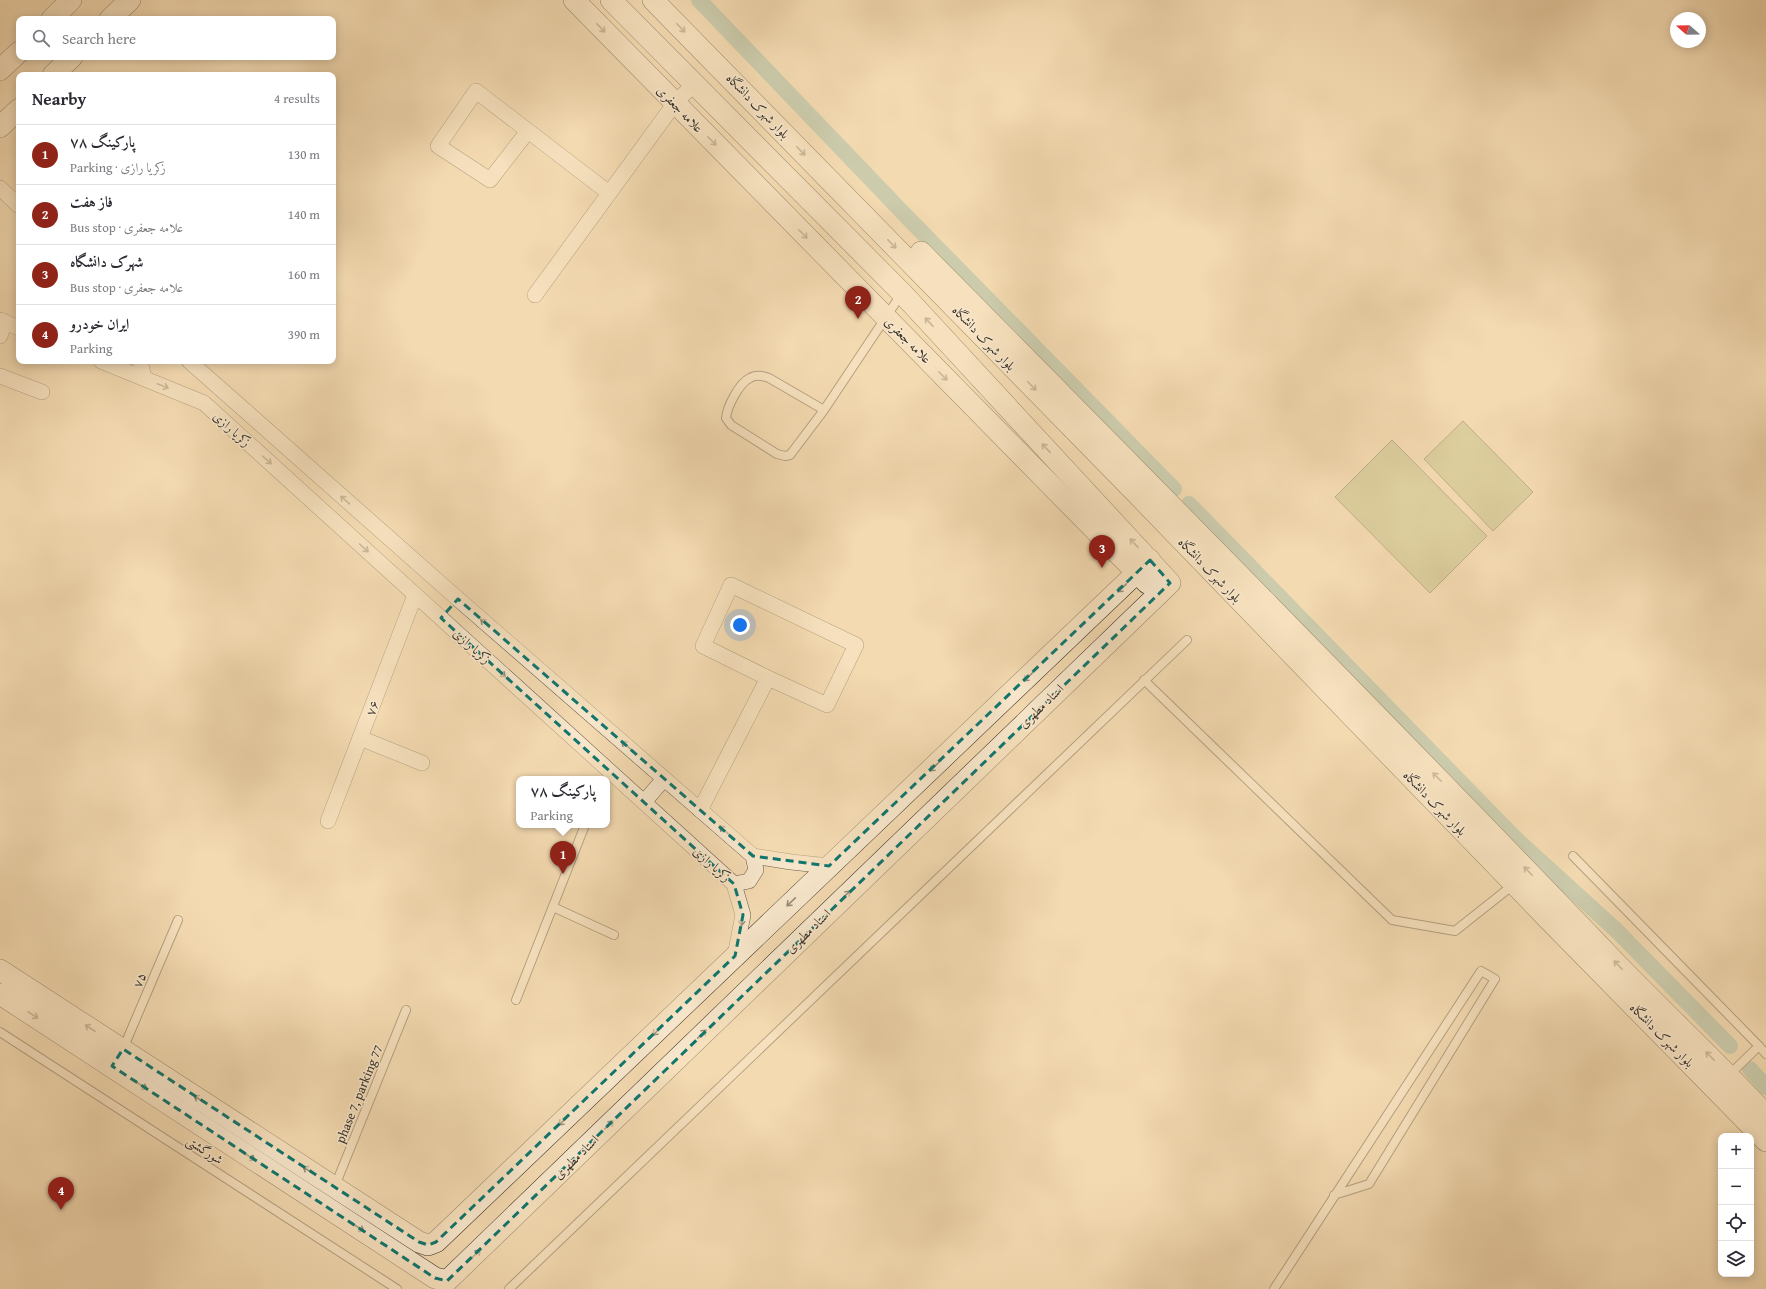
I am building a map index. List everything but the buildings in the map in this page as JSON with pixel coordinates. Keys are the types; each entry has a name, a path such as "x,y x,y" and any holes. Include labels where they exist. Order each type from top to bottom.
{"street":[{"path":"55,16 71,0"},
{"path":"113,16 130,0"},
{"name":"علامه جعفری","path":"574,0 886,318 1144,567"},
{"name":"علامه جعفری","path":"611,0 902,293 1163,588"},
{"name":"بلوار شهرک دانشگاه","path":"653,0 1134,491 1514,884 1721,1081 1766,1115"},
{"name":"بلوار شهرک دانشگاه","path":"673,0 1443,783 1626,973 1721,1081 1766,1141"},
{"path":"0,70 16,55"},
{"path":"56,72 69,60"},
{"path":"535,295 674,103 695,83"},
{"path":"528,131 490,180 438,146 476,91 528,131 609,194"},
{"path":"0,127 16,112"},
{"path":"0,188 16,203"},
{"name":"زکریا رازی","path":"109,364 204,402 441,618 605,774"},
{"path":"141,364 144,378"},
{"name":"زکریا رازی","path":"192,364 458,599 753,856 756,870 749,881 734,884 644,802 610,778"},
{"path":"0,376 42,392"},
{"path":"0,994 117,1058 335,1187 419,1242 428,1245 436,1242 1144,567"},
{"path":"731,585 856,644 827,705 768,678 703,646 731,585"},
{"name":"استاد مطهری","path":"117,1058 435,1278 447,1280 1163,588"},
{"name":"۷۶","path":"328,821 415,594"},
{"path":"441,618 458,599"},
{"path":"700,810 768,678"},
{"path":"360,738 422,763"},
{"path":"644,802 664,778"},
{"path":"753,856 829,866"},
{"path":"734,884 743,915 735,956"},
{"path":"0,970 117,1058"}],"lane":[{"path":"824,410 769,378 760,375 750,378 742,385 726,410 726,418 731,425 778,454 785,456 790,455 797,448 824,410 902,293"},
{"path":"509,1289 1187,640"},
{"path":"1144,680 1392,920 1455,932 1514,884"},
{"path":"516,1000 584,828"},
{"path":"1573,856 1766,1054"},
{"path":"553,907 614,935"},
{"name":"۷۵","path":"117,1058 178,920"},
{"path":"1274,1289 1334,1195 1480,971 1495,979 1369,1184 1334,1195"},
{"name":"phase 7, parking 77","path":"335,1187 406,1010"},
{"name":"شورگشتی","path":"0,1032 397,1289"},
{"path":"1721,1081 1759,1046"}],"highlighted area":[{"path":"1150,560 1170,583 447,1281 435,1278 112,1066 123,1049 419,1242 428,1245 436,1242 735,956 743,915 734,884 441,618 458,599 753,856 829,866"}],"shaded area":[{"path":"1463,421 1533,492 1493,531 1424,459"},
{"path":"1392,440 1487,536 1430,593 1335,497"}],"waterway":[{"path":"699,0 907,217 1174,489"},
{"path":"1189,504 1515,838 1616,930 1730,1046"},
{"path":"1750,1069 1766,1087"}],"place":[{"name":"فاز هفت","path":"858,319"},
{"name":"شهرک دانشگاه","path":"1102,568"},
{"name":"پارکینگ ۷۸","path":"563,874"},
{"name":"ایران خودرو","path":"61,1210"}]}
